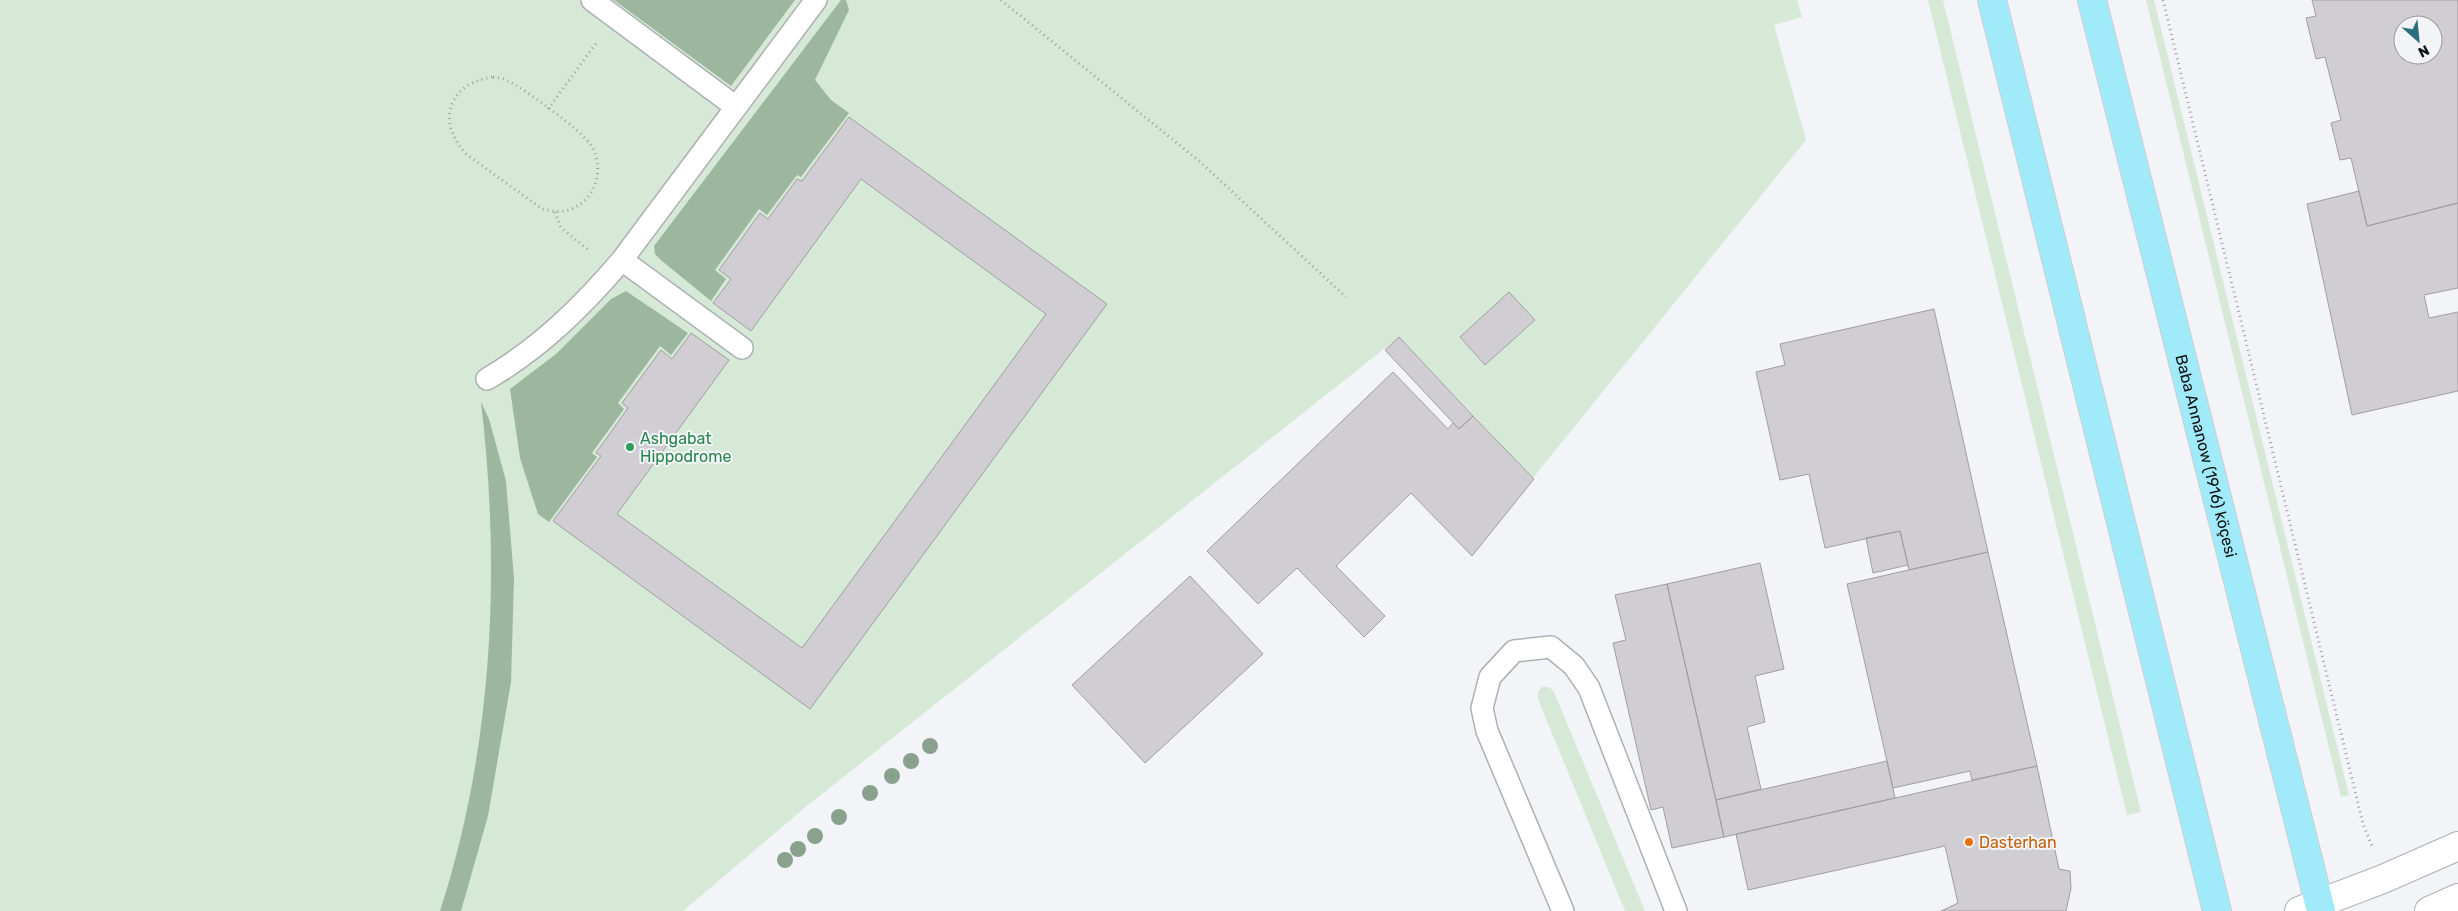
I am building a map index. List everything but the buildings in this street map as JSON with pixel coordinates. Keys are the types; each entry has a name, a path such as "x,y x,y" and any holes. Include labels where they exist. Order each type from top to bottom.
{"main road":[{"path":"1992,0 2217,911"},
{"name":"Baba Annanow (1916) köçesi","path":"2092,0 2313,908"}],"street":[{"path":"2313,908 2458,846"},
{"path":"2429,911 2458,898"}],"lane":[{"path":"592,0 736,107"},
{"path":"487,379 531,352 597,290 618,265 816,0"},
{"path":"618,265 742,348"},
{"path":"1563,911 1487,731 1482,708 1490,677 1514,651 1551,647 1574,666 1589,688 1676,911"}],"path":[{"path":"1001,0 1199,161 1346,297"},
{"path":"2162,0 2363,824"},
{"path":"548,109 615,17"},
{"path":"493,77 506,80 518,86 548,109 591,146 597,158 599,171 590,195 568,210 555,212 542,210 466,154 456,144 450,132 449,119 451,106 458,94 480,79 493,77"},
{"path":"555,212 561,228 618,265"}],"green space":[{"name":"Ashgabat Hippodrome","path":"0,0 1797,0 1802,17 1774,25 1806,140 1533,478 1399,337 808,805 683,911 0,911"},
{"path":"614,0 795,0 731,86"},
{"path":"841,0 846,0 849,10 815,80 831,100 849,113 801,177 797,175 767,215 759,209 715,270 726,279 711,301 662,261 655,254 654,246"},
{"path":"1928,0 1943,0 2141,812 2127,815"},
{"path":"2146,0 2154,0 2349,795 2341,797"},
{"path":"626,291 688,333 671,355 660,346 618,403 624,409 592,453 597,457 549,522 538,514 520,458 510,389 556,354 611,299"},
{"path":"481,402 489,419 506,481 514,579 511,682 488,816 461,911 440,911 458,849 472,786 482,723 488,659 491,594 490,530"},
{"path":"1542,687 1549,687 1554,692 1645,911 1625,911 1538,699 1538,692"}],"place":[{"name":"Ashgabat Hippodrome","path":"630,447"},
{"name":"Dasterhan","path":"1969,842"}]}
